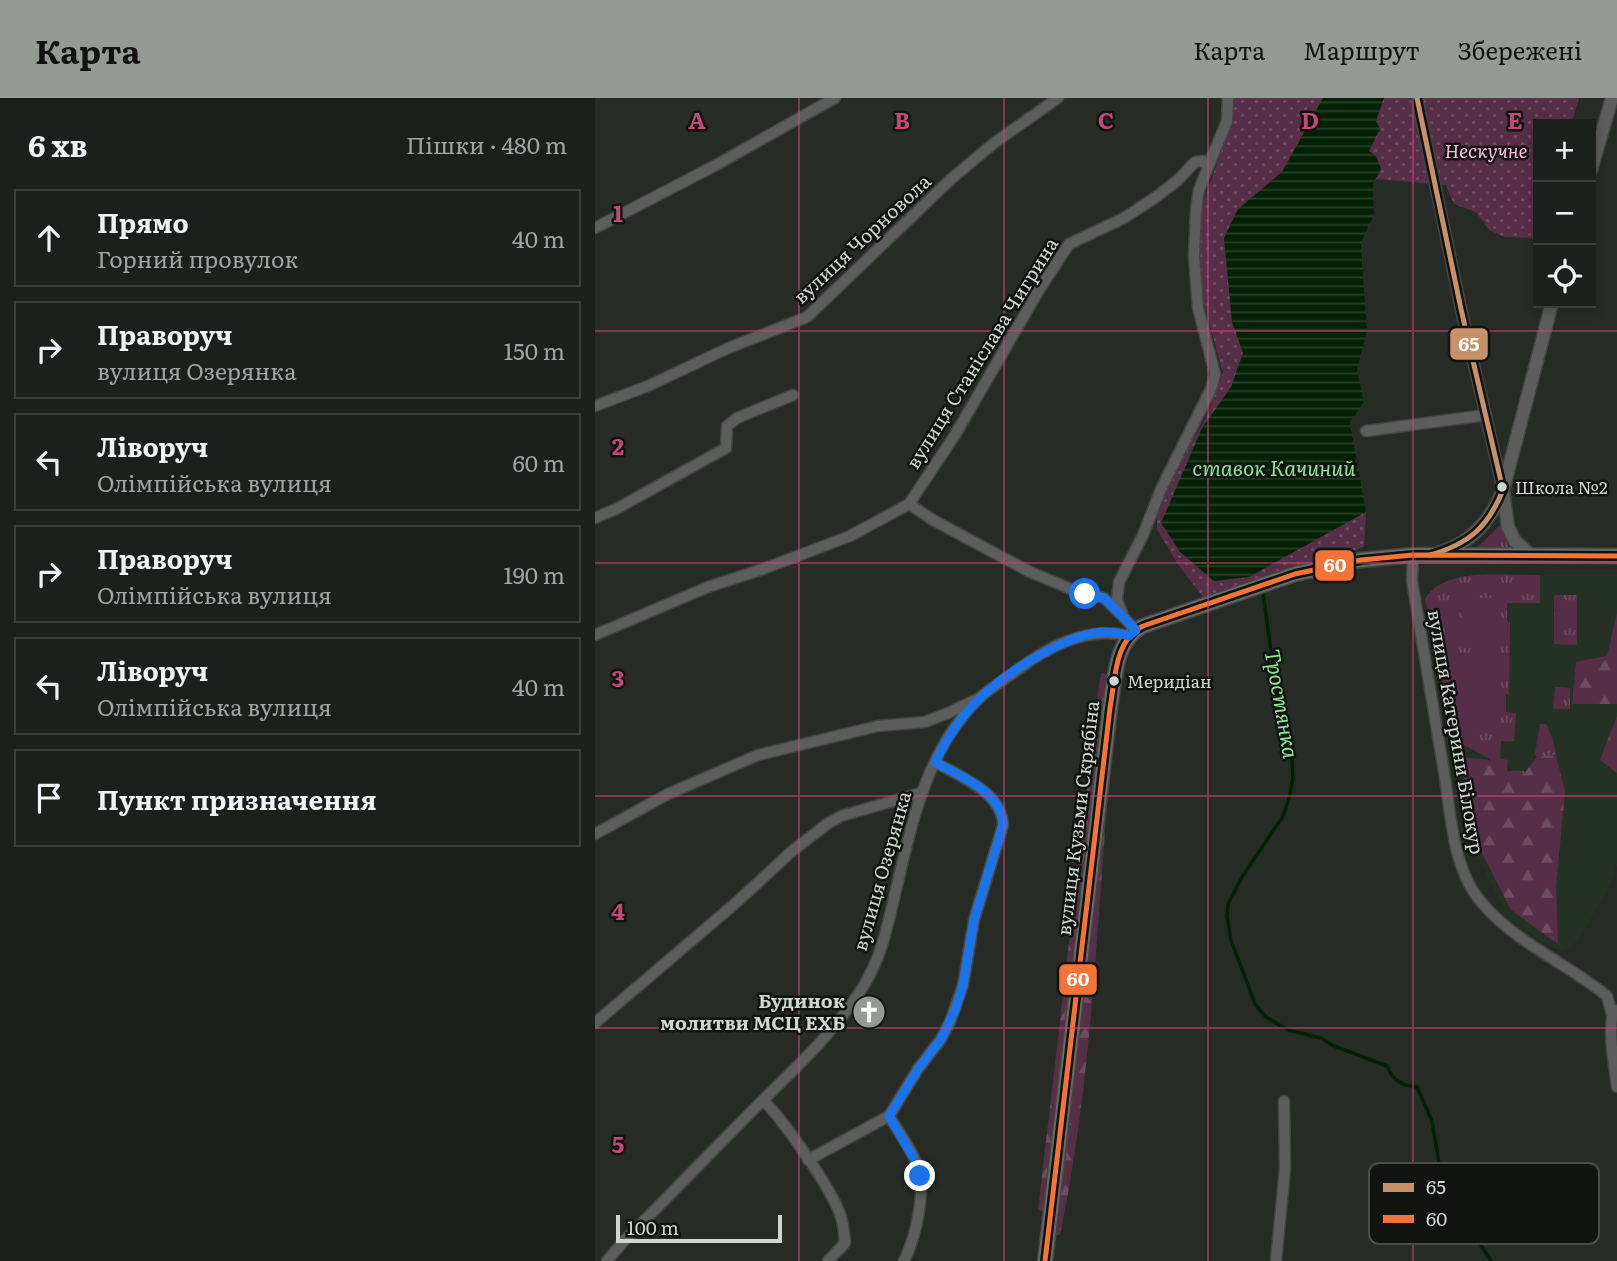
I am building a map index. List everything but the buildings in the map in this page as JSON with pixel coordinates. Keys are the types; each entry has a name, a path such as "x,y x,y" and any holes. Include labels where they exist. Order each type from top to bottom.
{"main road":[{"path":"1133,633 1295,574 1361,560 1413,555 1617,556"},
{"name":"вулиця Кузьми Скрябіна","path":"1045,1261 1110,708 1118,661 1133,633"}],"street":[{"path":"595,228 716,165 835,98"},
{"name":"вулиця Чорновола","path":"595,406 807,317 950,180 994,143 1058,98"},
{"path":"1133,633 1117,599 1119,582 1143,535 1161,489 1211,389 1215,374 1198,308 1194,256 1196,210 1199,190 1227,121 1228,98"},
{"path":"1417,98 1503,490 1508,527 1515,541 1532,556"},
{"path":"1596,153 1612,98"},
{"name":"вулиця Станіслава Чигрина","path":"595,635 708,587 850,536 909,504 955,435 1039,290 1069,244 1124,218 1178,180 1195,162 1203,161 1209,167"},
{"path":"1430,555 1460,545 1480,530 1503,490 1551,308"},
{"path":"595,518 726,448 727,426 737,418 793,395"},
{"path":"1366,431 1486,415"},
{"path":"909,504 1030,572 1076,591 1104,598 1124,618"},
{"name":"вулиця Катерини Білокур","path":"1413,555 1412,581 1455,837 1465,876 1481,903 1493,914 1535,949 1607,996 1614,1011"},
{"name":"вулиця Озерянка","path":"607,1261 832,1027 865,984 881,951 921,793 946,740 982,696 1035,658 1072,640 1090,634 1133,633"},
{"path":"595,834 668,794 758,755 857,730 925,722 982,696"},
{"path":"808,1160 889,1116 918,1069 941,1039 956,1008 963,985 974,920 1003,825 1000,809 993,799 935,762"},
{"path":"595,1023 791,852 827,824 841,816 921,793"},
{"path":"1614,1011 1617,1087"},
{"path":"764,1100 779,1115 830,1193 842,1219 845,1243 828,1261"},
{"path":"1276,1261 1285,1170 1284,1101"},
{"path":"889,1116 917,1164 920,1176 916,1225 904,1261"}],"shaded area":[{"path":"1617,574 1617,865 1608,890 1579,938 1561,951 1537,939 1505,912 1478,857 1458,775 1425,599 1434,587 1461,576"}],"green space":[{"name":"ставок Качиний","path":"1231,98 1579,98 1573,119 1533,119 1533,238 1505,237 1489,230 1476,212 1454,204 1446,185 1376,179 1373,184 1374,215 1361,243 1367,331 1357,371 1364,402 1350,422 1366,512 1364,547 1206,601 1177,563 1157,529 1157,501 1207,416 1223,373 1196,274 1201,209 1229,129"},
{"path":"1500,525 1509,548 1478,547"},
{"path":"1494,574 1540,575 1540,603 1507,603 1507,621 1510,622 1509,694 1506,694 1506,712 1516,713 1514,741 1501,741 1500,759 1508,760 1507,771 1525,771 1518,792 1501,789 1490,759 1464,745 1453,747 1425,599 1447,581 1461,577"},
{"path":"1554,595 1577,595 1577,645 1554,644"},
{"path":"1461,598 1496,598 1497,646 1463,648"},
{"path":"1458,608 1460,636 1446,637 1445,609"},
{"path":"1617,613 1617,704 1572,704 1576,662 1607,656"},
{"path":"1497,660 1498,722 1455,724 1444,663"},
{"path":"1101,673 1111,674 1106,707 1096,706"},
{"path":"1555,687 1570,688 1570,709 1553,709"},
{"path":"1617,716 1617,773 1600,760"},
{"path":"1540,724 1546,724 1556,755 1537,757 1535,754"},
{"path":"1114,726 1081,1109 1060,1235 1055,1235"},
{"path":"1093,736 1103,738 1047,1211 1038,1210"},
{"path":"1556,755 1565,791 1556,887 1558,944 1511,910 1479,847 1460,757 1497,761 1502,763 1502,773 1523,775 1537,757"}],"water":[{"name":"ставок Качиний","path":"1323,98 1384,98 1376,121 1380,129 1369,151 1376,156 1381,169 1373,184 1374,215 1361,243 1367,331 1357,371 1364,402 1350,422 1366,512 1249,577 1214,581 1180,552 1161,523 1202,428 1231,387 1243,353 1232,322 1224,238 1238,209 1282,172"}],"waterway":[{"name":"Тростянка","path":"1263,593 1272,658 1291,738 1293,778 1282,818 1242,877 1228,904 1231,940 1255,1004 1266,1017 1288,1030 1321,1038 1334,1046 1387,1066 1399,1082 1417,1087 1432,1121 1439,1163"},
{"name":"Тростянка","path":"1480,1244 1491,1261"}],"transit line":[{"name":"65","path":"1417,98 1461,309 1503,490 1484,524 1456,545 1430,555"},
{"name":"60","path":"1045,1261 1110,708 1121,651 1133,632 1143,626 1295,574 1361,560 1413,555 1617,556"}],"place":[{"name":"Школа №2","path":"1502,487"},
{"name":"Меридіан","path":"1114,681"},
{"name":"Будинок молитви МСЦ ЕХБ","path":"869,1012"}],"route":[{"path":"920,1176 917,1164 889,1116 918,1069 941,1039 956,1008 963,985 974,920 1003,825 1003,816 993,799 935,762 946,740 982,696 1035,658 1090,634 1109,632 1129,636 1136,630 1104,598 1085,594"}],"park label":[{"name":"Нескучне","path":"1486,151"}]}
